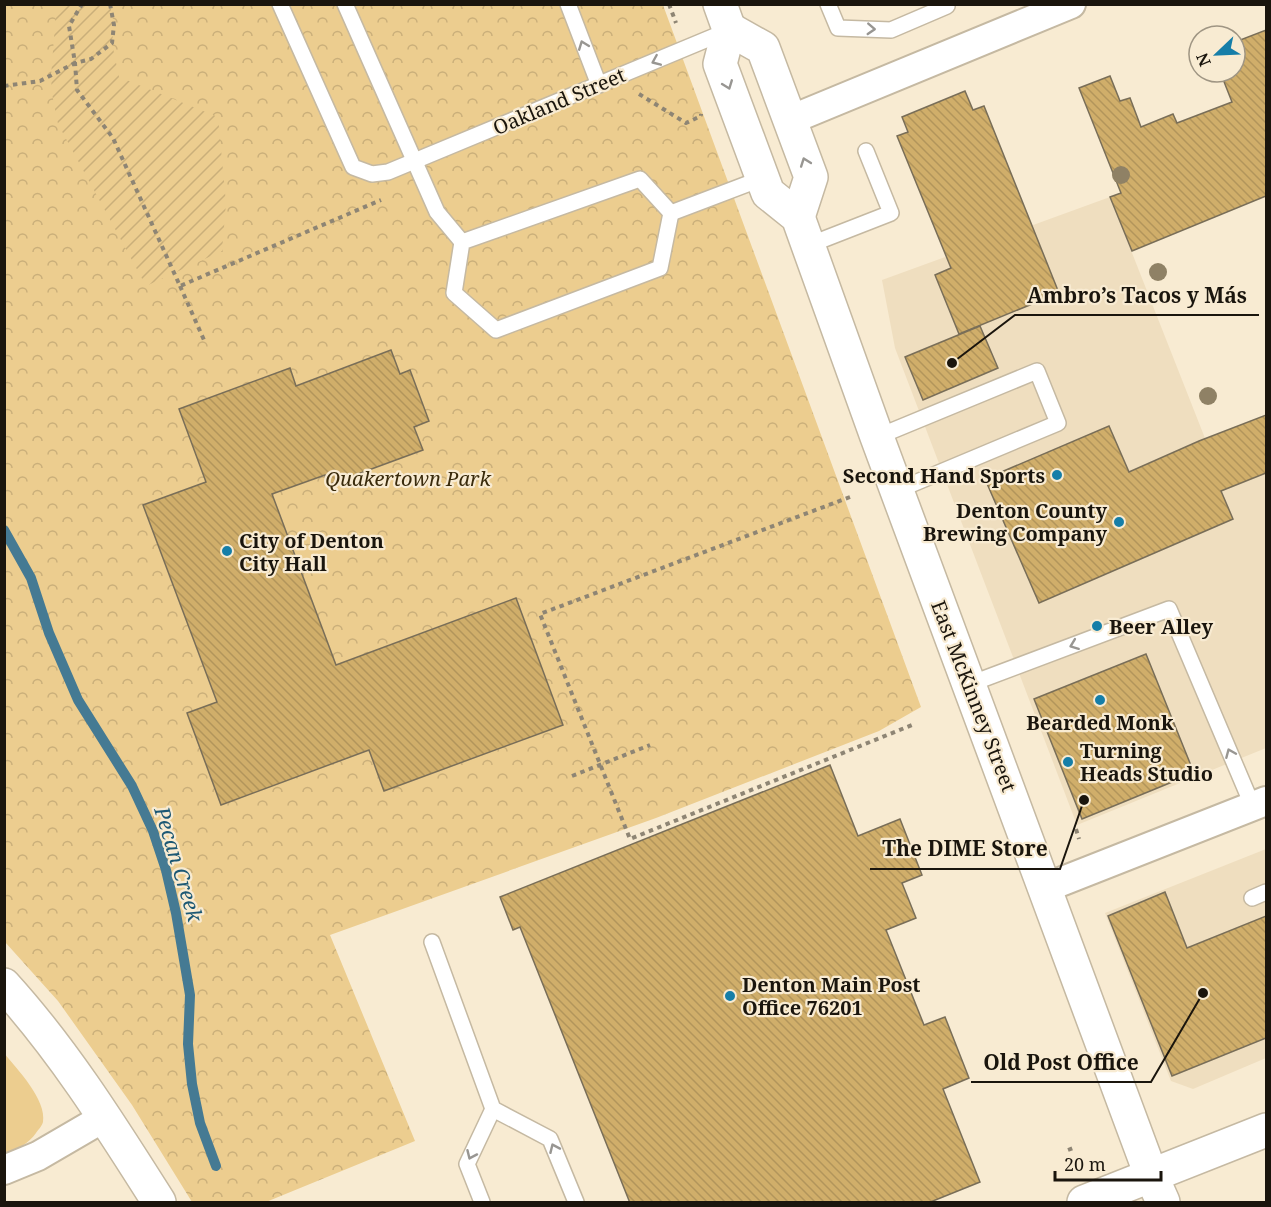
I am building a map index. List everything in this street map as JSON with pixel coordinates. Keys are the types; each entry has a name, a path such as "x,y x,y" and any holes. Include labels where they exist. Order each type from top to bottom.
{"main road":[{"path":"725,17 763,48 811,177 803,231"},
{"path":"725,17 720,64 768,192 803,231"},
{"name":"East McKinney Street","path":"803,231 877,437 1157,1189"},
{"path":"4,985 27,1010 105,1117 159,1203"},
{"path":"1084,1203 1157,1189 1266,1130"}],"street":[{"path":"790,120 1071,4"},
{"path":"1045,888 1260,804"},
{"path":"4,1170 39,1156 105,1117"}],"lane":[{"name":"Oakland Street","path":"280,4 353,167 372,174 388,172 599,85 725,17"},
{"path":"345,4 416,160 437,213 462,242 454,293 496,330 660,268 671,213"},
{"path":"568,4 599,85"},
{"path":"828,4 838,28 891,30 947,6"},
{"path":"803,231 891,213 866,151"},
{"path":"462,242 640,178 671,213"},
{"path":"671,213 763,178"},
{"path":"877,437 1037,371 1058,423 898,490"},
{"path":"970,684 1169,609 1260,804"},
{"path":"1252,898 1266,892"},
{"path":"432,942 493,1108 550,1140 576,1203"},
{"path":"482,1203 467,1164 493,1108"}],"path":[{"path":"4,86 40,81 75,63 69,26 82,4"},
{"path":"180,286 204,340"},
{"path":"850,497 540,614 630,839 912,725"},
{"path":"572,776 650,745"},
{"path":"1076,829 1079,839"},
{"path":"1068,1150 1076,1147"}],"shaded area":[{"path":"1110,197 1225,489 1266,473 1266,748 1077,825 895,348 882,280"},
{"path":"1266,849 1266,1058 1193,1089 1171,1081 1105,913"}],"green space":[{"name":"Quakertown Park","path":"5,5 663,5 921,707 879,731 656,818 330,935 415,1141 266,1202 192,1202 132,1105 58,1001 5,942"},
{"path":"55,5 110,5 114,25 112,43 119,77 218,117 226,203 222,251 146,286 58,124 51,76"},
{"path":"4,1053 30,1085 43,1113 42,1123 33,1137 22,1146 5,1153"}],"building":[{"path":"1266,30 1266,196 1132,251 1110,197 1121,193 1079,88 1110,76 1120,101 1130,98 1141,127 1173,114 1177,123 1232,102 1225,84 1247,84 1247,37"},
{"path":"965,91 973,110 984,106 1059,293 959,334 935,275 951,268 897,136 908,132 902,117"},
{"path":"980,326 998,368 923,400 905,357"},
{"name":"City of Denton City Hall","path":"391,350 400,374 410,370 429,421 414,427 423,450 328,485 325,475 272,494 336,665 516,598 563,725 384,791 369,750 221,805 187,713 217,702 143,505 206,482 179,409 290,368 296,386"},
{"name":"Denton County Brewing Company","path":"1266,415 1266,473 1221,491 1233,519 1039,603 985,479 1109,426 1129,472"},
{"path":"1146,654 1194,773 1082,819 1034,699"},
{"name":"Denton Main Post Office 76201","path":"830,765 858,836 900,819 922,875 902,883 916,918 886,930 924,1025 945,1017 969,1078 943,1089 980,1182 928,1203 630,1203 520,927 513,930 500,897"},
{"path":"1165,892 1187,948 1266,916 1266,1038 1172,1076 1108,916"}],"waterway":[{"name":"Pecan Creek","path":"4,530 31,578 49,633 78,700 132,786 153,831 166,870 176,913 190,995 188,1044 192,1084 200,1123 216,1166"}],"place":[{"name":"Ambro’s Tacos y Más","path":"952,363"},
{"name":"Second Hand Sports","path":"1057,475"},
{"name":"Denton County Brewing Company","path":"1119,522"},
{"name":"City of Denton City Hall","path":"227,551"},
{"name":"Beer Alley","path":"1097,626"},
{"name":"Bearded Monk","path":"1100,700"},
{"name":"Turning Heads Studio","path":"1068,762"},
{"name":"The DIME Store","path":"1084,800"},
{"name":"Old Post Office","path":"1203,993"},
{"name":"Denton Main Post Office 76201","path":"730,996"}]}
